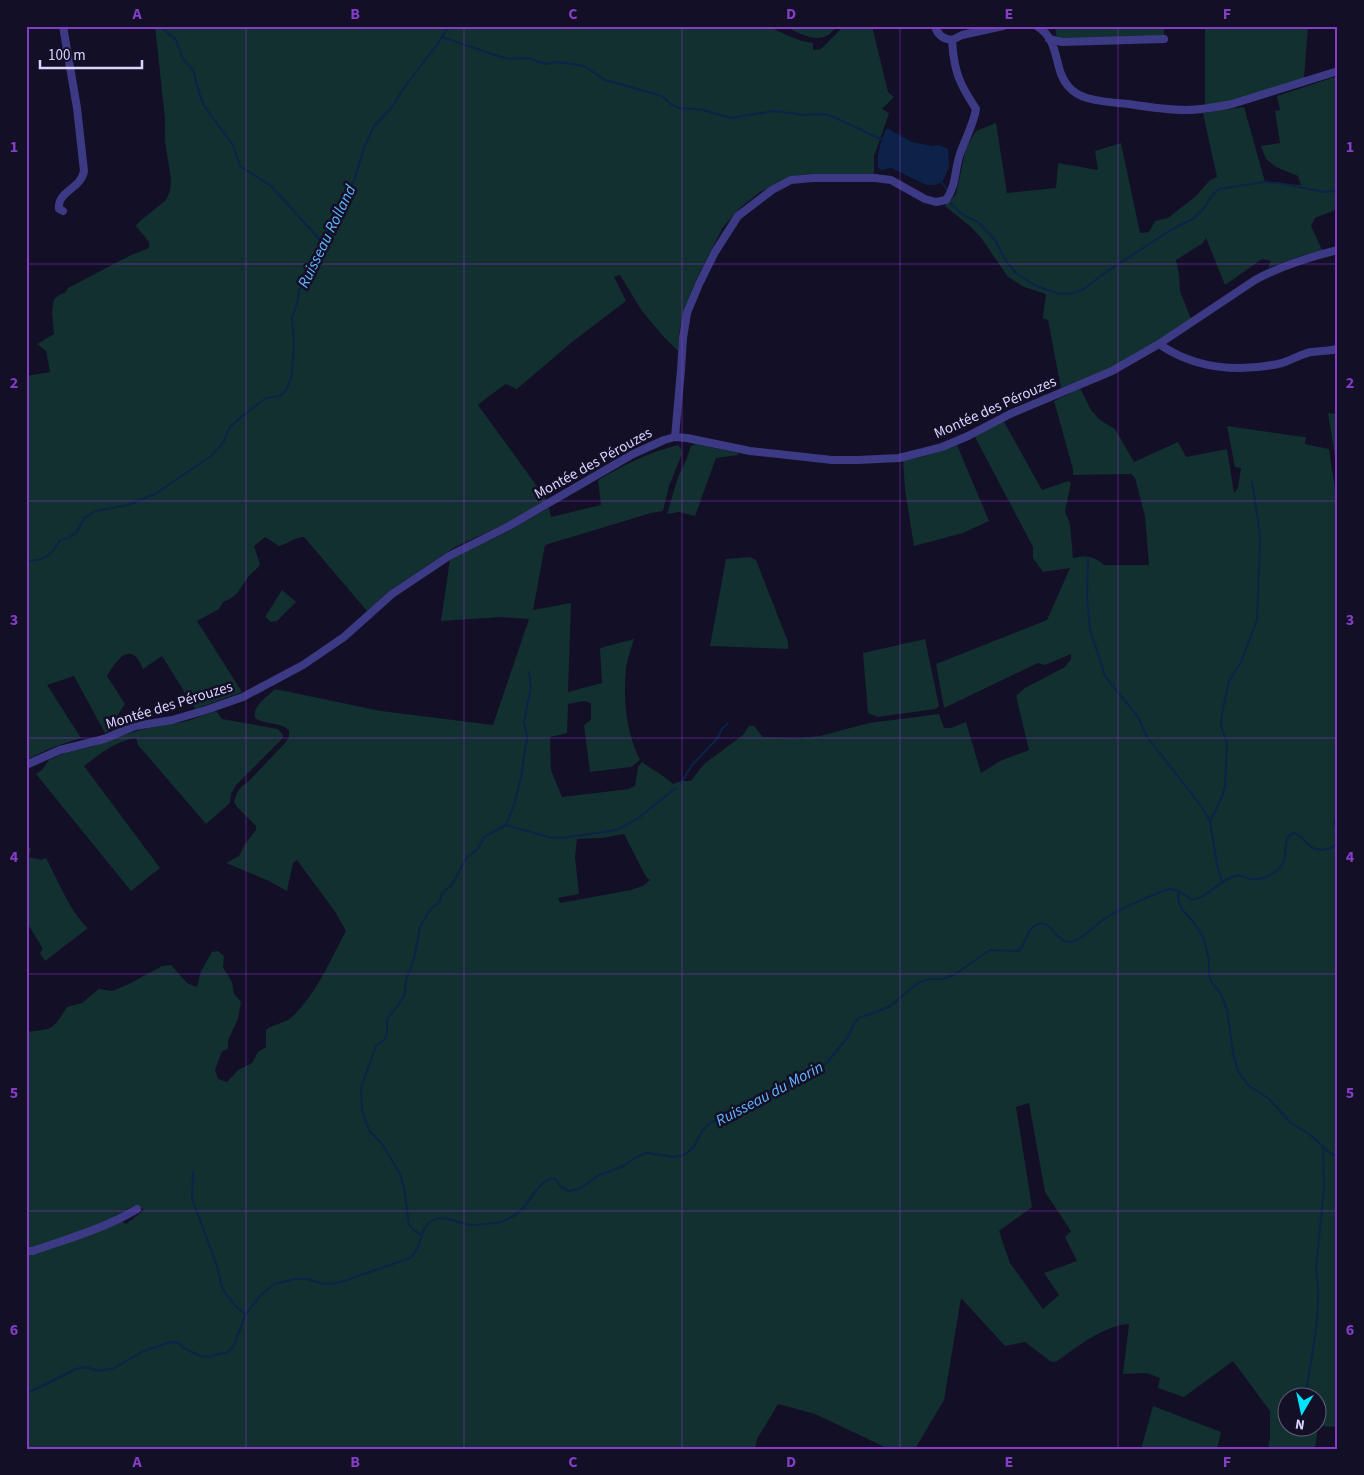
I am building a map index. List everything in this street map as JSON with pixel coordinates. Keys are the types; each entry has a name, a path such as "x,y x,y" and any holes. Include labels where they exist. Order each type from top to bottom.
{"street":[{"path":"63,26 77,108 84,171 83,177 78,184 59,201 59,209 63,211"},
{"path":"935,26 937,33 952,40 984,28 1003,26"},
{"path":"1037,26 1043,31 1055,50 1062,77 1067,86 1074,92 1096,100 1175,109 1203,109 1232,104 1338,71"},
{"path":"1049,39 1062,42 1164,39"},
{"path":"675,437 683,338 687,313 714,252 738,216 772,190 791,180 875,178 891,180 925,199 936,202 946,200 953,191 959,158 974,122 976,109 960,83 955,69 952,40"},
{"path":"1055,50 1062,42"},
{"name":"Montée des Pérouzes","path":"26,766 60,750 104,739 135,726 172,720 243,697 302,665 344,637 392,594 449,556 510,526 633,454 664,440 675,437 687,438 750,451 832,460 899,458 942,447 1016,411 1112,371 1159,344 1269,272 1338,250"},
{"path":"1159,344 1202,364 1231,368 1266,366 1292,360 1307,353 1338,349"},
{"path":"26,1251 33,1252 112,1222 137,1209"}],"green space":[{"path":"155,26 769,26 790,37 813,43 813,50 821,49 844,26 872,26 888,92 894,97 882,109 889,113 874,156 874,175 816,174 790,177 760,192 741,207 723,227 694,284 682,318 678,351 642,311 620,275 614,277 626,301 572,342 517,389 506,384 478,405 547,500 520,517 455,547 389,591 367,611 304,537 279,546 265,537 254,546 260,564 239,591 229,600 223,602 219,609 197,621 242,692 195,709 162,656 143,669 137,658 132,654 124,655 107,676 125,704 117,716 120,726 105,733 74,676 47,685 81,738 51,748 26,760 26,376 50,372 46,351 37,344 54,334 52,312 54,299 65,293 68,288 131,255 149,248 149,242 136,226 166,200 170,191 171,179 165,141 165,119"},
{"path":"785,26 837,26 828,35 812,38"},
{"path":"1055,26 1164,26 1164,37 1057,39"},
{"path":"1205,26 1308,26 1304,79 1233,102 1205,105"},
{"path":"1338,76 1338,209 1315,218 1311,226 1322,250 1268,268 1271,261 1262,259 1225,285 1206,238 1203,243 1176,260 1180,291 1191,319 1142,351 1112,367 1061,388 1048,320 1043,318 1046,294 1024,287 1008,277 982,239 971,227 945,206 956,194 966,148 976,131 996,123 1007,193 1056,188 1058,163 1098,170 1095,151 1121,143 1140,233 1149,232 1155,221 1168,218 1196,196 1210,180 1217,177 1203,113 1244,107 1265,182 1301,185 1298,176 1276,167 1266,159 1261,146 1280,143 1275,111 1280,110 1277,96"},
{"path":"1079,389 1091,410 1100,420 1115,429 1134,462 1178,442 1186,457 1227,449 1234,493 1238,488 1241,468 1235,467 1227,426 1306,437 1305,444 1329,449 1338,508 1338,1400 1336,1405 1336,1427 1326,1426 1326,1388 1276,1388 1276,1438 1316,1438 1315,1449 1268,1449 1270,1411 1233,1361 1184,1397 1158,1388 1160,1378 1146,1373 1123,1374 1129,1324 1100,1333 1056,1362 1050,1361 1025,1342 1005,1346 961,1298 944,1400 915,1449 889,1449 815,1414 778,1404 757,1439 755,1449 26,1449 26,1032 47,1029 55,1025 67,1007 82,1003 99,989 112,991 162,966 171,965 187,983 197,987 201,971 212,952 218,951 224,956 223,967 232,982 234,994 241,1002 238,1019 228,1040 228,1049 222,1051 215,1070 218,1079 227,1082 238,1070 252,1063 258,1052 266,1047 266,1030 290,1019 302,1007 322,976 346,931 334,910 297,860 293,863 287,891 269,881 226,863 239,856 245,844 256,830 256,826 234,802 237,793 289,737 289,730 285,727 263,722 255,718 256,710 261,702 275,689 381,711 493,725 529,619 501,617 441,621 450,559 505,533 549,508 551,517 601,505 598,480 637,459 678,445 682,454 669,486 663,511 545,545 533,610 571,603 568,692 602,683 600,648 634,639 626,669 625,704 631,738 640,760 631,767 590,772 584,725 591,720 591,703 584,701 568,704 567,733 550,737 551,770 562,797 629,789 635,786 638,767 642,762 673,784 681,781 691,781 704,764 743,735 749,726 754,726 763,737 799,738 820,736 869,723 939,714 944,728 951,728 966,722 981,773 1000,761 1029,750 1016,696 1025,688 1065,667 1071,659 1071,654 1045,665 1038,663 944,708 936,664 1047,620 1070,568 1043,572 1033,558 1033,547 974,435 1003,420 1042,490 1068,481 1071,483 1065,511 1070,524 1073,558 1090,557 1104,565 1149,565 1145,516 1135,478 1131,474 1073,475 1054,401","holes":["624,834 646,877 650,880 643,886 631,890 560,903 558,898 579,894 575,857 577,839 603,838","1029,1103 1045,1192 1071,1231 1065,1237 1077,1261 1044,1273 1059,1295 1043,1309 1010,1263 999,1231 1032,1207 1016,1107","136,1205 144,1210 126,1224 115,1216"]},
{"path":"1328,413 1338,414 1338,475"},
{"path":"696,444 738,453 738,455 716,458 695,516 679,512 667,514 678,477 691,446"},
{"path":"957,445 989,521 963,533 914,546 905,490 903,460 922,457"},
{"path":"750,557 756,560 788,642 788,649 710,646 726,559"},
{"path":"282,590 296,602 277,621 271,622 265,617"},
{"path":"925,639 939,706 935,709 878,717 868,713 863,653"},
{"path":"216,711 222,719 278,729 283,735 282,739 236,785 231,794 230,803 206,824 138,745 136,738 115,745 84,766 160,868 131,891 36,774 42,770 49,760 67,752 91,747 143,729 187,721"},
{"path":"26,846 31,848 29,857 41,860 46,858 70,905 88,928 45,961 40,953 43,949 26,921"},
{"path":"1153,1406 1221,1432 1217,1449 1141,1449"}],"water":[{"path":"886,129 912,142 932,146 939,145 948,149 949,167 942,182 935,185 927,185 891,168 882,170 878,168 878,153"}],"waterway":[{"path":"160,26 176,40 183,59 193,70 205,107 233,145 240,166 271,186 322,242"},
{"name":"Ruisseau Rolland","path":"26,561 42,559 50,554 60,540 68,538 77,532 84,518 96,511 128,505 155,494 211,456 223,443 230,427 241,417 266,398 280,396 287,389 292,375 294,340 292,318 299,291 317,250 336,222 345,203 347,192 354,181 364,148 374,126 392,107 449,26"},
{"path":"442,37 501,57 511,59 528,58 545,64 557,62 584,66 605,80 662,96 679,108 703,110 731,118 774,111 805,115 829,115 883,140"},
{"path":"940,180 947,190"},
{"path":"951,204 963,215 978,222 995,240 1006,261 1016,273 1034,285 1059,294 1073,293 1084,289 1103,274 1171,230 1194,218 1219,189 1264,182 1325,192 1334,191 1338,188"},
{"path":"1210,821 1225,787 1227,743 1221,726 1229,681 1241,662 1257,620 1260,539 1252,482"},
{"path":"1088,559 1087,597 1090,629 1105,676 1138,717 1147,737 1202,807 1210,821 1222,882"},
{"path":"421,1235 409,1224 400,1174 382,1144 369,1130 362,1110 361,1088 376,1046 385,1039 387,1019 405,993 406,981 414,959 420,927 429,911 440,901 442,893 452,885 466,858 478,849 484,837 506,825 514,805 521,778 527,737 524,721 531,688 529,672"},
{"path":"681,783 692,765 716,740 727,724"},
{"path":"506,825 548,837 562,838 617,830 637,819 676,788"},
{"name":"Ruisseau du Morin","path":"1338,815 1334,822 1338,833"},
{"name":"Ruisseau du Morin","path":"26,1393 76,1369 85,1367 99,1371 114,1368 144,1351 171,1342 179,1343 184,1348 200,1356 210,1357 227,1353 233,1347 246,1314 260,1296 274,1284 295,1279 307,1279 324,1284 338,1283 410,1258 419,1245 423,1231 430,1222 445,1219 476,1225 506,1220 517,1214 539,1187 550,1178 555,1179 561,1187 569,1191 579,1189 599,1175 624,1166 636,1157 647,1153 674,1157 684,1155 694,1147 702,1131 710,1123 768,1092 823,1067 848,1037 854,1023 859,1018 889,1007 919,982 942,979 954,975 990,950 1018,951 1031,929 1038,924 1048,926 1065,941 1077,940 1109,916 1166,890 1177,891 1192,900 1204,896 1224,881 1235,876 1250,879 1259,879 1267,876 1278,869 1284,862 1287,839 1294,833 1299,835 1311,847 1321,850 1334,847 1338,838"},
{"path":"1179,892 1178,899 1181,908 1203,937 1209,959 1209,975 1212,983 1221,994 1227,1010 1233,1053 1238,1071 1249,1086 1268,1098 1292,1124 1308,1133 1330,1153 1338,1157"},
{"path":"1307,1388 1317,1317 1318,1285 1316,1270 1324,1187 1323,1147"},
{"path":"193,1172 192,1196 217,1266 221,1284 225,1293 237,1308 246,1314"}]}
